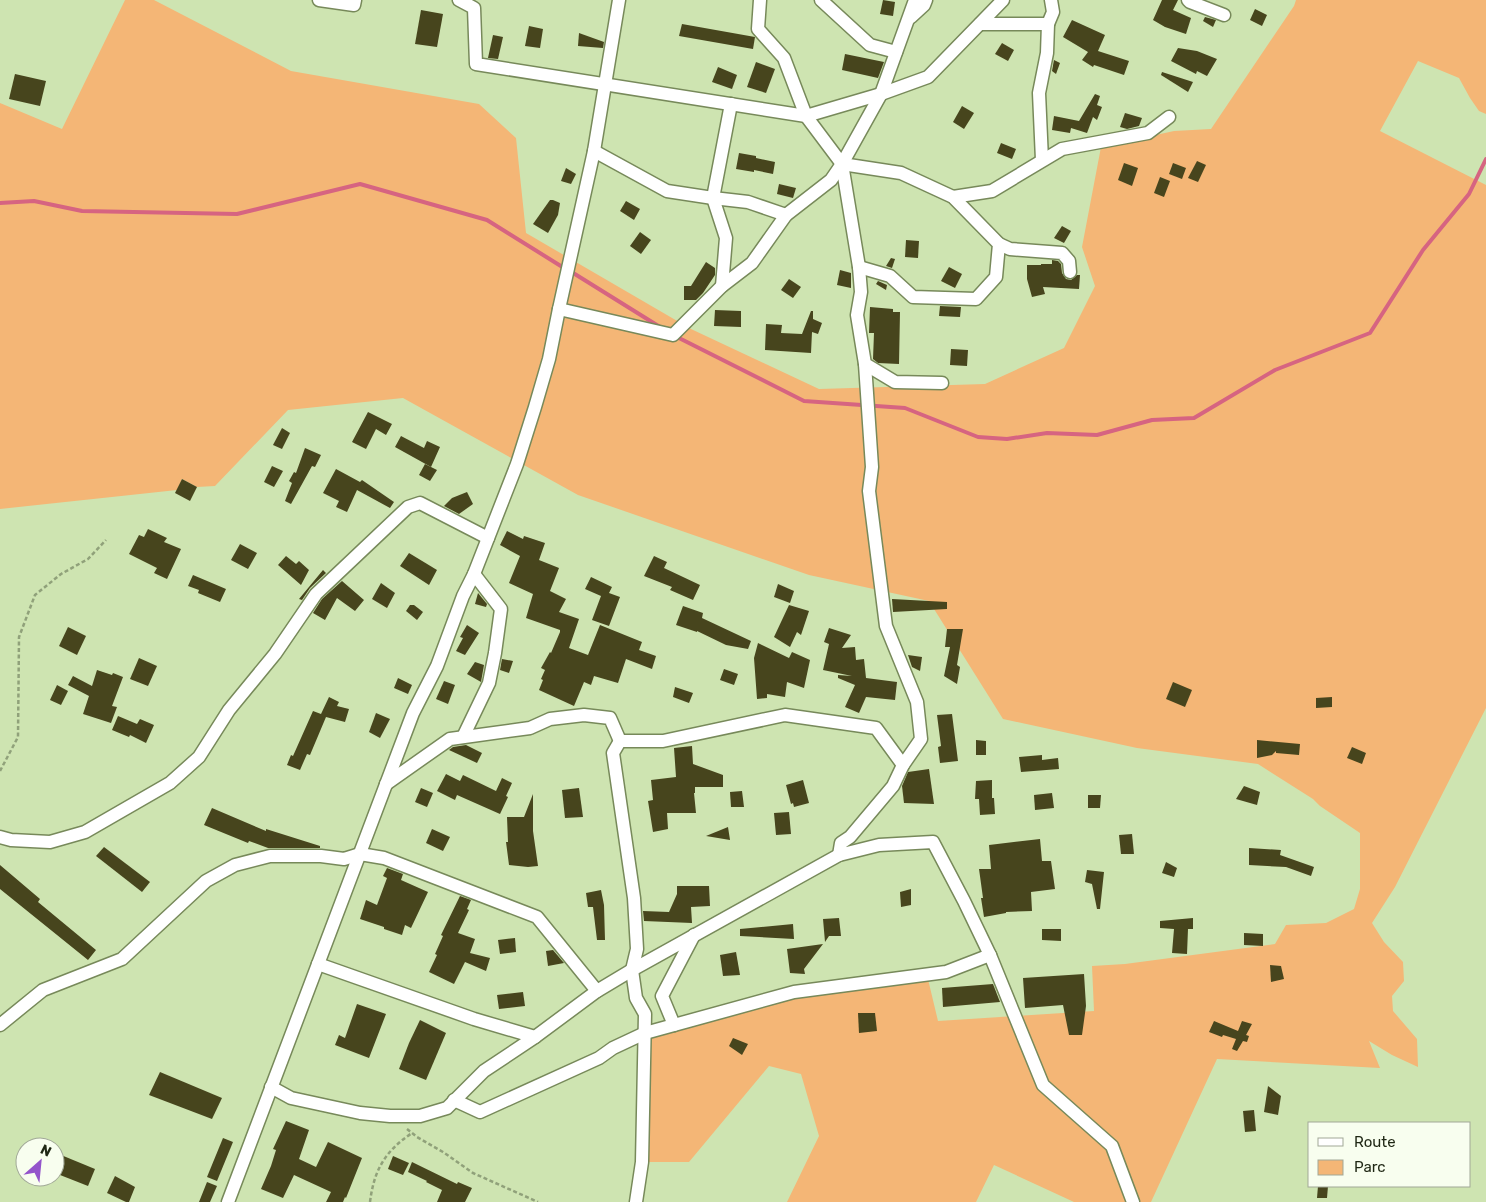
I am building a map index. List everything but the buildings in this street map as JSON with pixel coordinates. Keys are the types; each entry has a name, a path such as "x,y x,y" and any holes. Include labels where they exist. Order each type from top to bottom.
{"street":[{"path":"319,0 354,5 355,0"},
{"path":"459,0 474,8 476,64 806,116 881,94 928,77 1003,0"},
{"path":"228,1202 413,713 437,666 463,596 474,574 517,464 536,407 549,359 594,151 619,0"},
{"path":"760,0 758,29 784,58 806,116 842,164 859,267 861,292 857,315 865,364 872,467 869,491 886,626 917,702 921,738 903,765 893,786 850,837 841,843 839,855"},
{"path":"821,0 870,45 896,52"},
{"path":"559,309 673,335 722,286 752,263 786,215 831,180 881,94 915,0"},
{"path":"907,21 924,5 926,0"},
{"path":"1042,160 1039,93 1047,53 1048,24 1053,12 1051,0"},
{"path":"1188,0 1224,16"},
{"path":"980,24 1048,24"},
{"path":"722,286 726,238 713,198 731,104"},
{"path":"953,197 992,191 1062,150 1148,133 1169,117"},
{"path":"594,151 667,191 748,202 786,215"},
{"path":"842,164 901,173 953,197 999,244 1010,249 1062,253 1069,261 1070,272"},
{"path":"859,267 890,276 913,297 976,299 996,277 999,244"},
{"path":"865,364 895,382 942,383"},
{"path":"0,837 11,840 50,842 84,832 170,783 200,756 229,710 275,654 316,594 408,507 420,503 488,538"},
{"path":"463,737 489,683 501,609 474,574"},
{"path":"386,784 450,739 530,728 550,719 584,715 610,718 620,741"},
{"path":"620,741 663,741 785,715 876,728 903,765"},
{"path":"620,741 613,753 634,898 637,949 632,970 636,998 644,1014 645,1033 642,1162 636,1202"},
{"path":"271,1087 291,1098 360,1113 420,1116 448,1108 484,1071 535,1037 597,991 839,855 879,845 933,842 990,955 1043,1086 1112,1146 1133,1202"},
{"path":"0,1025 43,990 122,959 206,881 235,865 270,856 321,856 344,859 360,854 384,858 537,917 597,991"},
{"path":"674,1025 662,996 694,935"},
{"path":"454,1100 480,1112 599,1058 613,1048 645,1033 794,992 946,972 990,955"},
{"path":"318,964 474,1019 535,1037"}],"path":[{"path":"0,771 18,737 19,637 35,595 61,574 88,559 106,540"},
{"path":"390,1116 412,1133 473,1173 538,1202"},
{"path":"370,1202 374,1179 385,1157 400,1141 412,1133"}],"green space":[{"path":"125,0 154,0 291,71 479,104 516,138 526,233 691,329 819,389 985,384 1064,348 1095,286 1082,247 1101,147 1174,131 1211,129 1294,6 1296,0 1486,0 1486,114 1479,111 1459,78 1418,61 1380,131 1486,185 1486,708 1395,887 1372,923 1384,942 1403,962 1404,981 1392,996 1393,1011 1417,1039 1418,1067 1392,1055 1369,1041 1380,1068 1217,1059 1151,1202 1074,1202 994,1165 976,1202 787,1202 819,1136 801,1074 769,1066 689,1162 642,1162 645,1033 794,992 927,975 938,1021 1094,1011 1092,966 1125,964 1275,944 1286,925 1326,923 1354,909 1360,889 1360,833 1320,806 1313,799 1258,764 1137,748 1003,719 929,601 809,575 578,495 403,398 288,410 215,486 197,487 182,479 177,490 0,509 0,103 62,129"}],"waterway":[{"path":"675,336 804,401 905,408 978,437 1007,439 1047,433 1097,435 1152,420 1194,418 1275,370 1370,333 1423,250 1469,194 1486,159"},
{"path":"0,203 34,201 82,211 237,214 360,184 487,220 564,268"},
{"path":"570,271 660,327"}]}
